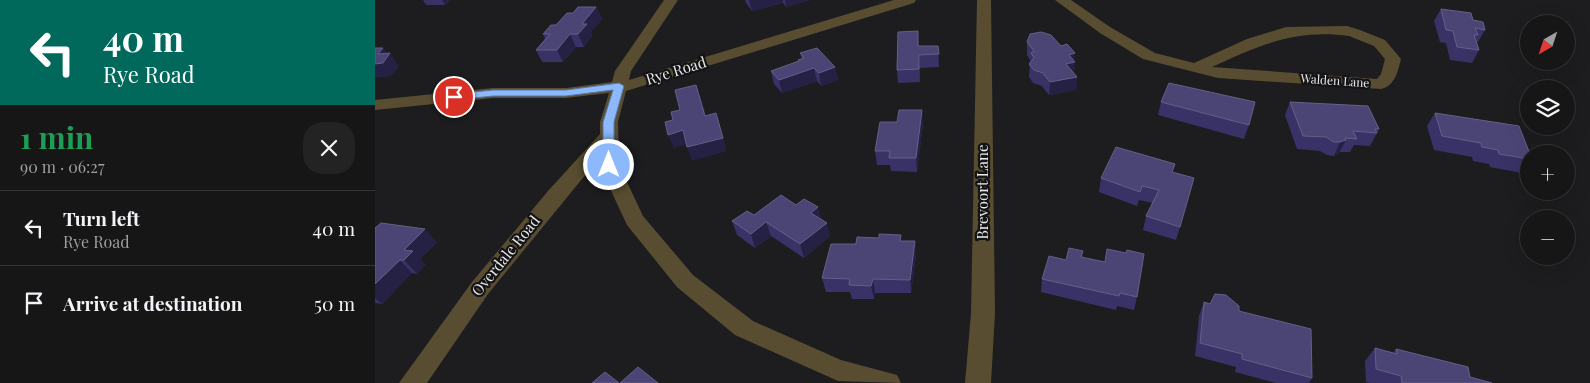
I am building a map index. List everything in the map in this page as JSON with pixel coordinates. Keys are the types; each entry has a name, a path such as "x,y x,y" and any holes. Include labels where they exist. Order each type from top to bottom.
{"street":[{"path":"671,0 623,71 609,122 609,165 634,220 685,281 743,328 838,370 888,383"},
{"name":"Rye Road","path":"375,105 493,93 566,93 631,84 909,0"},
{"name":"Brevoort Lane","path":"979,383 983,312 984,0"},
{"name":"Walden Lane","path":"1062,0 1105,30 1149,56 1218,74 1381,84 1389,75 1393,59 1385,46 1368,36 1347,31 1286,32 1252,42 1196,68"},
{"name":"Overdale Road","path":"412,383 480,288 555,196 609,136"}],"building":[{"path":"578,7 596,7 582,24 587,24 578,34 570,34 557,50 536,50 550,34 543,34 551,25 556,25 567,13 573,13"},
{"path":"1441,9 1471,13 1473,20 1483,22 1485,30 1475,28 1478,35 1474,35 1479,50 1457,47 1453,31 1446,30"},
{"path":"918,31 918,46 938,46 939,54 919,55 919,69 897,70 898,32"},
{"path":"1041,32 1051,35 1061,46 1067,44 1075,53 1069,55 1075,62 1066,64 1077,77 1050,82 1043,73 1034,70 1029,64 1034,58 1031,53 1034,51 1027,42 1030,34"},
{"path":"375,48 383,48 378,54 390,53 383,63 375,64"},
{"path":"817,48 835,67 819,73 814,68 779,80 771,71 799,61 804,58 800,53"},
{"path":"1169,83 1255,102 1249,125 1161,102"},
{"path":"696,85 705,116 716,113 723,138 687,147 683,130 668,135 665,122 673,120 671,112 680,110 675,90"},
{"path":"1290,102 1368,106 1379,129 1375,129 1377,133 1353,131 1357,139 1345,138 1346,140 1340,142 1334,142 1326,137 1303,136"},
{"path":"899,110 922,110 916,158 889,158 890,151 875,151 880,122 897,122"},
{"path":"1435,113 1519,126 1520,135 1523,135 1526,145 1520,145 1520,158 1499,154 1498,150 1482,147 1481,143 1442,136"},
{"path":"1116,147 1175,164 1172,172 1194,178 1180,227 1146,216 1159,190 1142,186 1140,192 1101,178"},
{"path":"781,195 796,205 804,199 818,207 811,213 827,223 800,244 766,222 751,234 732,221 747,211 754,215"},
{"path":"381,223 425,229 404,250 413,251 404,260 400,260 375,284 375,228"},
{"path":"879,234 901,235 900,241 915,241 910,280 873,279 871,286 849,285 850,279 822,278 831,244 856,244 857,237 879,238"},
{"path":"1069,248 1083,251 1081,257 1105,262 1107,249 1126,253 1127,250 1144,254 1137,297 1120,293 1119,296 1042,279 1049,256 1066,260"},
{"path":"1215,294 1226,295 1239,306 1239,311 1311,329 1312,378 1242,359 1242,354 1200,343 1204,302 1210,304"},
{"path":"1375,348 1397,354 1396,349 1468,367 1470,377 1492,383 1402,383 1401,376 1376,369"},
{"path":"638,367 658,383 620,383"},
{"path":"605,372 619,383 592,383"}],"route":[{"path":"454,97 493,93 566,93 619,86 609,122 609,165"}]}
